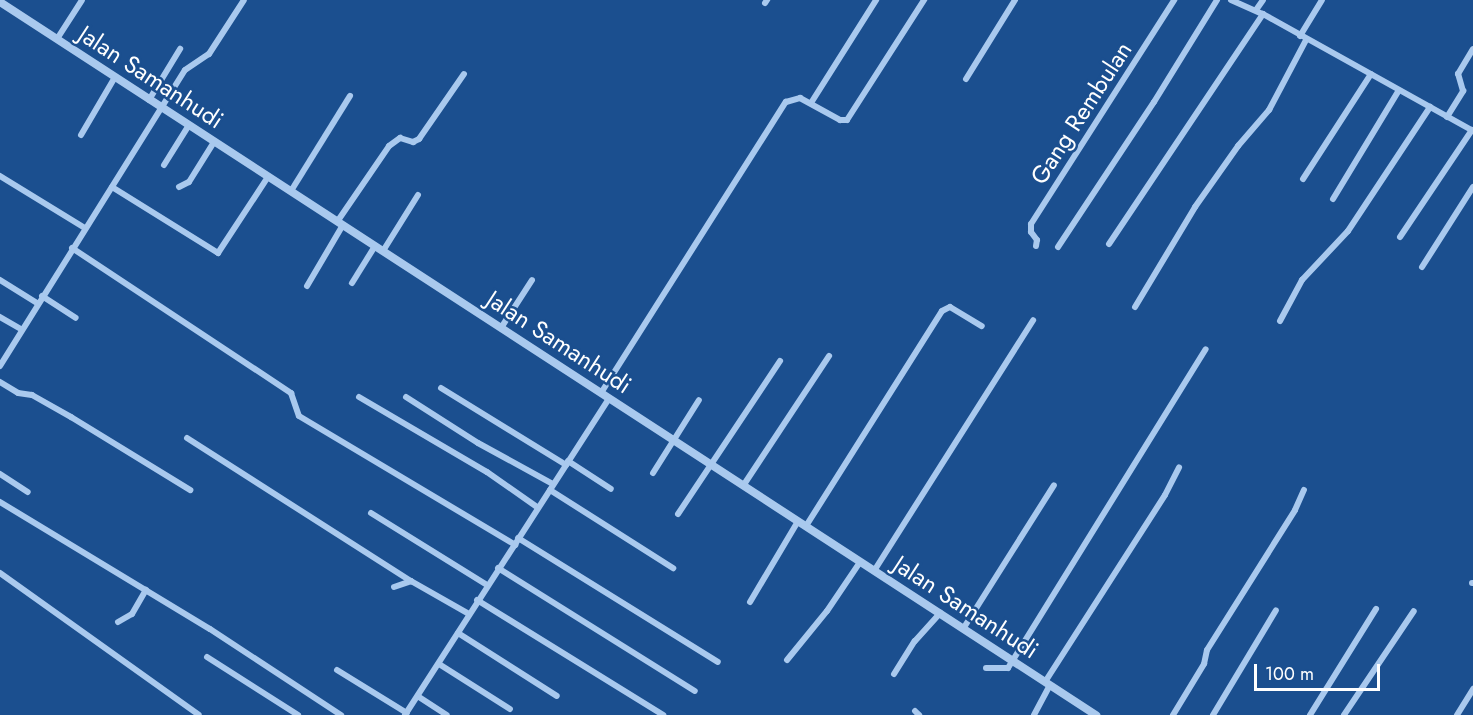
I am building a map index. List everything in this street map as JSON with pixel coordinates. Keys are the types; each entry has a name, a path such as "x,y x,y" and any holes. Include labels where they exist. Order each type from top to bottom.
{"street":[{"path":"57,39 82,0"},
{"path":"0,366 37,303 185,70 209,54 244,0"},
{"path":"811,103 876,0"},
{"path":"337,670 406,714 567,463 605,396 783,106 794,98 811,103 840,120 848,120 924,0"},
{"path":"966,79 1015,0"},
{"name":"Gang Rembulan","path":"1036,246 1037,239 1031,232 1031,224 1174,0"},
{"path":"1058,247 1154,102 1216,0"},
{"path":"1231,0 1256,10 1473,130 1400,237"},
{"path":"1256,10 1263,0"},
{"path":"1135,307 1195,207 1238,146 1269,110 1322,0"},
{"name":"Jalan Samanhudi","path":"0,2 1096,715"},
{"path":"1109,244 1263,14"},
{"path":"149,100 180,49"},
{"path":"1447,117 1463,91 1458,74 1473,49"},
{"path":"307,286 340,224 389,146 400,138 413,142 419,139 464,74"},
{"path":"1303,180 1371,74"},
{"path":"81,135 115,77"},
{"path":"1333,199 1399,90"},
{"path":"291,191 350,96"},
{"path":"1280,321 1302,280 1348,231 1430,107"},
{"path":"164,165 189,125"},
{"path":"180,187 189,182 214,142"},
{"path":"0,176 85,228"},
{"path":"112,187 218,253 268,177"},
{"path":"1422,267 1473,187"},
{"path":"352,284 418,195"},
{"path":"72,248 291,393 299,416 514,545"},
{"path":"0,280 37,303"},
{"path":"501,328 532,280"},
{"path":"42,296 76,318"},
{"path":"750,602 942,311 950,307 982,326"},
{"path":"0,317 21,329"},
{"path":"874,571 1033,320"},
{"path":"986,668 1005,670 1012,661 1206,349"},
{"path":"743,486 829,356"},
{"path":"678,514 780,361"},
{"path":"0,382 18,393 32,395 71,417 190,490"},
{"path":"441,388 611,489"},
{"path":"359,397 487,472 537,507"},
{"path":"406,397 551,487 673,568"},
{"path":"653,473 699,400"},
{"path":"188,438 411,581 469,614"},
{"path":"1034,715 1048,684 1165,495 1179,467"},
{"path":"0,474 28,492"},
{"path":"963,629 1054,485"},
{"path":"1173,715 1204,664 1207,650 1295,510 1304,490"},
{"path":"0,502 129,583 146,590 341,715"},
{"path":"371,513 487,585"},
{"path":"518,538 718,662"},
{"path":"787,660 827,611 860,562"},
{"path":"498,568 695,691"},
{"path":"0,573 199,715"},
{"path":"394,587 411,581"},
{"path":"118,622 132,614 146,590"},
{"path":"477,600 663,715"},
{"path":"1310,715 1376,609"},
{"path":"1213,715 1276,610"},
{"path":"1344,715 1414,611"},
{"path":"894,674 915,641 940,614"},
{"path":"458,633 557,696"},
{"path":"207,657 298,715"},
{"path":"439,664 510,709"},
{"path":"1456,715 1473,689"},
{"path":"419,697 447,715"}]}
